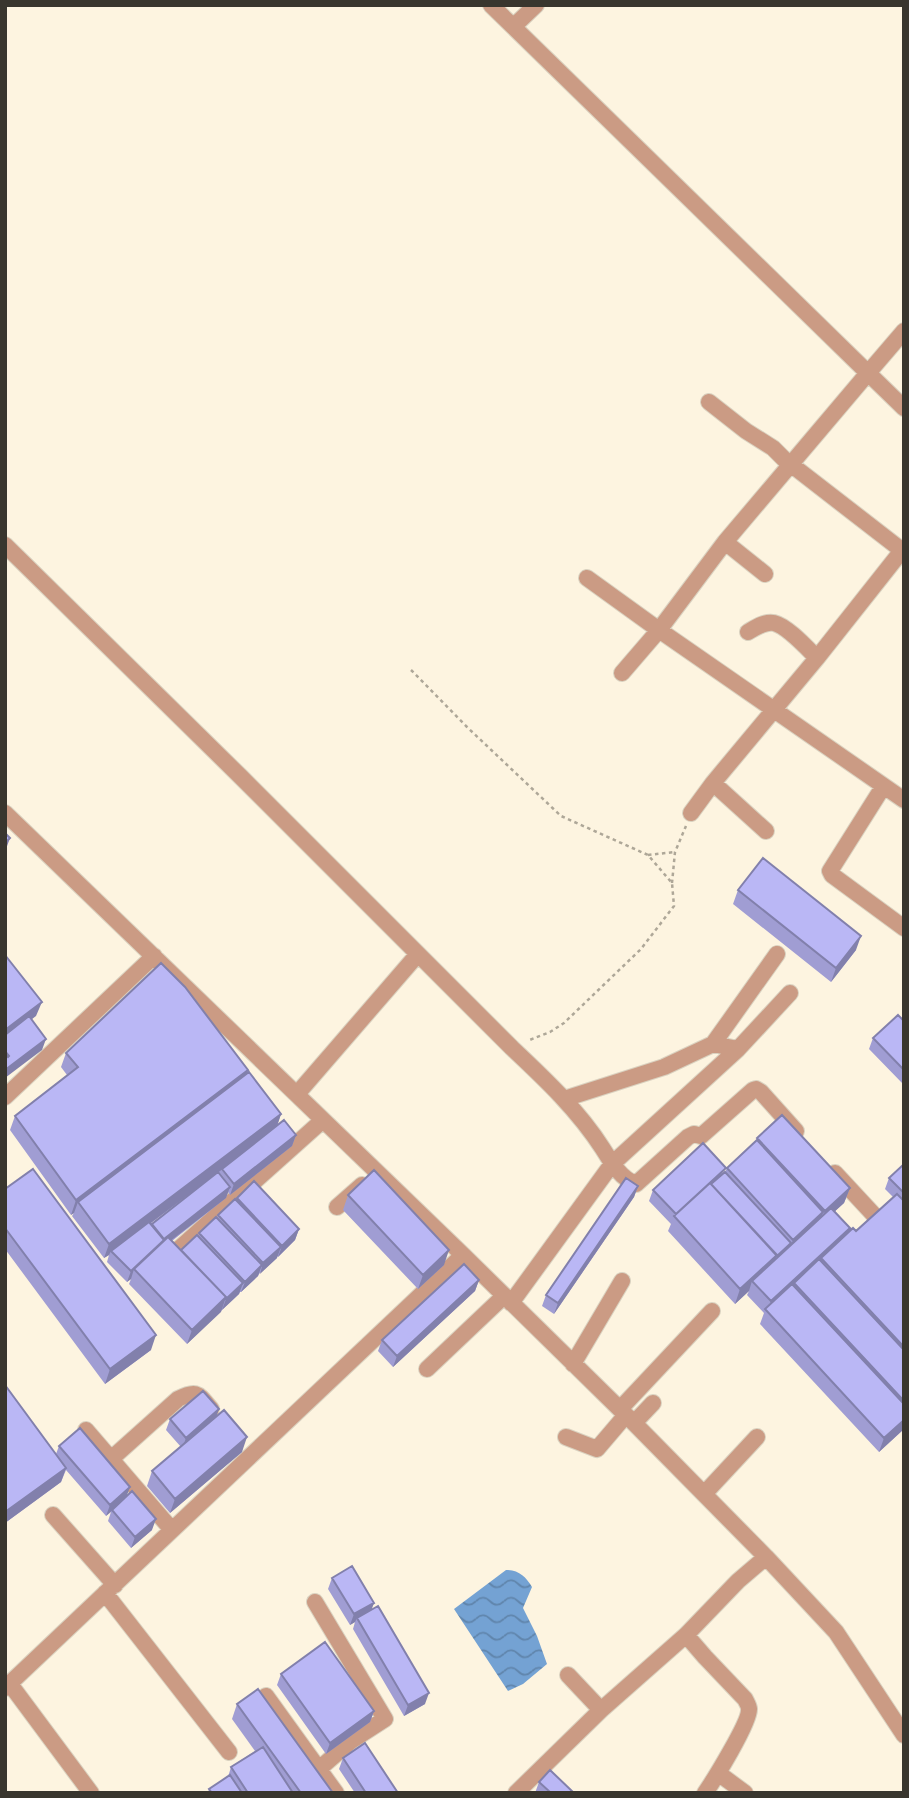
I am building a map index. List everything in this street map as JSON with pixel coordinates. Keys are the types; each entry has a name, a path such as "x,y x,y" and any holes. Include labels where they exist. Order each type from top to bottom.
{"street":[{"path":"491,5 904,408"},
{"path":"514,26 536,5"},
{"path":"622,673 659,630 725,542 904,331"},
{"path":"690,817 713,783 903,550 773,448 709,402"},
{"path":"725,542 765,574"},
{"path":"5,545 556,1090 592,1132 612,1164 626,1179 636,1184 688,1137 694,1134 701,1136 757,1089 808,1143"},
{"path":"587,578 904,800"},
{"path":"748,632 765,623 774,623 786,630 817,658"},
{"path":"713,783 766,831"},
{"path":"883,787 830,871 904,928"},
{"path":"5,813 463,1255 766,1557 836,1632 904,1735"},
{"path":"297,1094 418,954"},
{"path":"564,1100 664,1067 713,1044 776,954"},
{"path":"5,1097 154,956"},
{"path":"427,1369 508,1299 612,1164 738,1049 790,993"},
{"path":"713,1044 738,1049"},
{"path":"171,1256 324,1120"},
{"path":"827,1164 874,1215"},
{"path":"337,1207 377,1172"},
{"path":"91,1793 8,1686 172,1530 247,1451 463,1255"},
{"path":"573,1364 622,1281"},
{"path":"566,1437 597,1449 712,1311"},
{"path":"111,1459 178,1399 190,1393 198,1394 225,1425"},
{"path":"627,1416 653,1403"},
{"path":"86,1430 172,1530"},
{"path":"704,1494 757,1437"},
{"path":"53,1515 229,1752"},
{"path":"516,1793 601,1710 687,1635 738,1581 766,1557"},
{"path":"315,1602 385,1719 351,1741 319,1769"},
{"path":"687,1635 745,1699 749,1708 748,1716 705,1793"},
{"path":"568,1675 601,1710"},
{"path":"265,1696 336,1793"},
{"path":"718,1773 745,1793"}],"path":[{"path":"411,670 561,816 648,855 672,883"},
{"path":"512,1048 564,1023 641,949 674,906 672,883 676,852 690,817"},
{"path":"648,855 676,852"}],"water":[{"path":"506,1570 522,1575 532,1587 523,1608 547,1664 523,1684 508,1691 454,1609"}],"building":[{"path":"763,858 861,936 836,968 738,890"},
{"path":"5,955 42,1002 5,1030"},
{"path":"161,963 185,987 248,1070 76,1200 15,1116 78,1067 66,1053"},
{"path":"898,1015 904,1021 904,1070 873,1038"},
{"path":"29,1016 46,1039 5,1070 5,1054 9,1056 5,1051 5,1035"},
{"path":"249,1072 281,1114 109,1244 78,1202"},
{"path":"782,1115 850,1188 825,1211 757,1138"},
{"path":"284,1120 296,1135 234,1184 222,1169"},
{"path":"757,1140 823,1212 793,1240 727,1168"},
{"path":"703,1143 726,1168 676,1214 653,1190"},
{"path":"904,1164 904,1193 889,1178"},
{"path":"33,1169 156,1335 110,1369 5,1228 5,1189"},
{"path":"374,1170 449,1250 423,1275 348,1195"},
{"path":"218,1172 230,1187 164,1239 152,1224"},
{"path":"725,1172 791,1243 777,1256 711,1184"},
{"path":"626,1178 638,1186 558,1303 546,1295"},
{"path":"254,1181 299,1229 282,1246 237,1198"},
{"path":"710,1183 777,1255 740,1289 674,1216"},
{"path":"897,1194 904,1201 904,1347 821,1258 853,1228 856,1231"},
{"path":"235,1199 281,1247 263,1263 218,1215"},
{"path":"831,1208 850,1228 771,1301 752,1281"},
{"path":"216,1217 262,1265 245,1282 199,1233"},
{"path":"149,1222 164,1240 131,1271 111,1251"},
{"path":"197,1235 243,1283 226,1299 181,1250"},
{"path":"168,1237 226,1297 192,1330 134,1269"},
{"path":"819,1259 904,1350 904,1401 794,1283"},
{"path":"464,1264 479,1280 397,1356 382,1340"},
{"path":"792,1284 904,1404 904,1420 884,1438 765,1309"},
{"path":"5,1385 66,1468 5,1512"},
{"path":"203,1391 219,1409 186,1438 170,1419"},
{"path":"224,1410 247,1437 175,1499 152,1471"},
{"path":"80,1428 130,1487 110,1505 59,1446"},
{"path":"132,1491 156,1519 135,1537 112,1510"},
{"path":"352,1566 374,1603 354,1614 332,1578"},
{"path":"378,1606 429,1693 408,1705 357,1618"},
{"path":"325,1642 374,1711 330,1743 281,1674"},
{"path":"258,1689 333,1793 301,1793 237,1704"},
{"path":"365,1743 398,1793 366,1793 343,1758"},
{"path":"263,1747 293,1793 248,1793 231,1767"},
{"path":"550,1770 574,1793 551,1793 539,1782"},
{"path":"230,1775 242,1793 212,1793 209,1789"}]}
